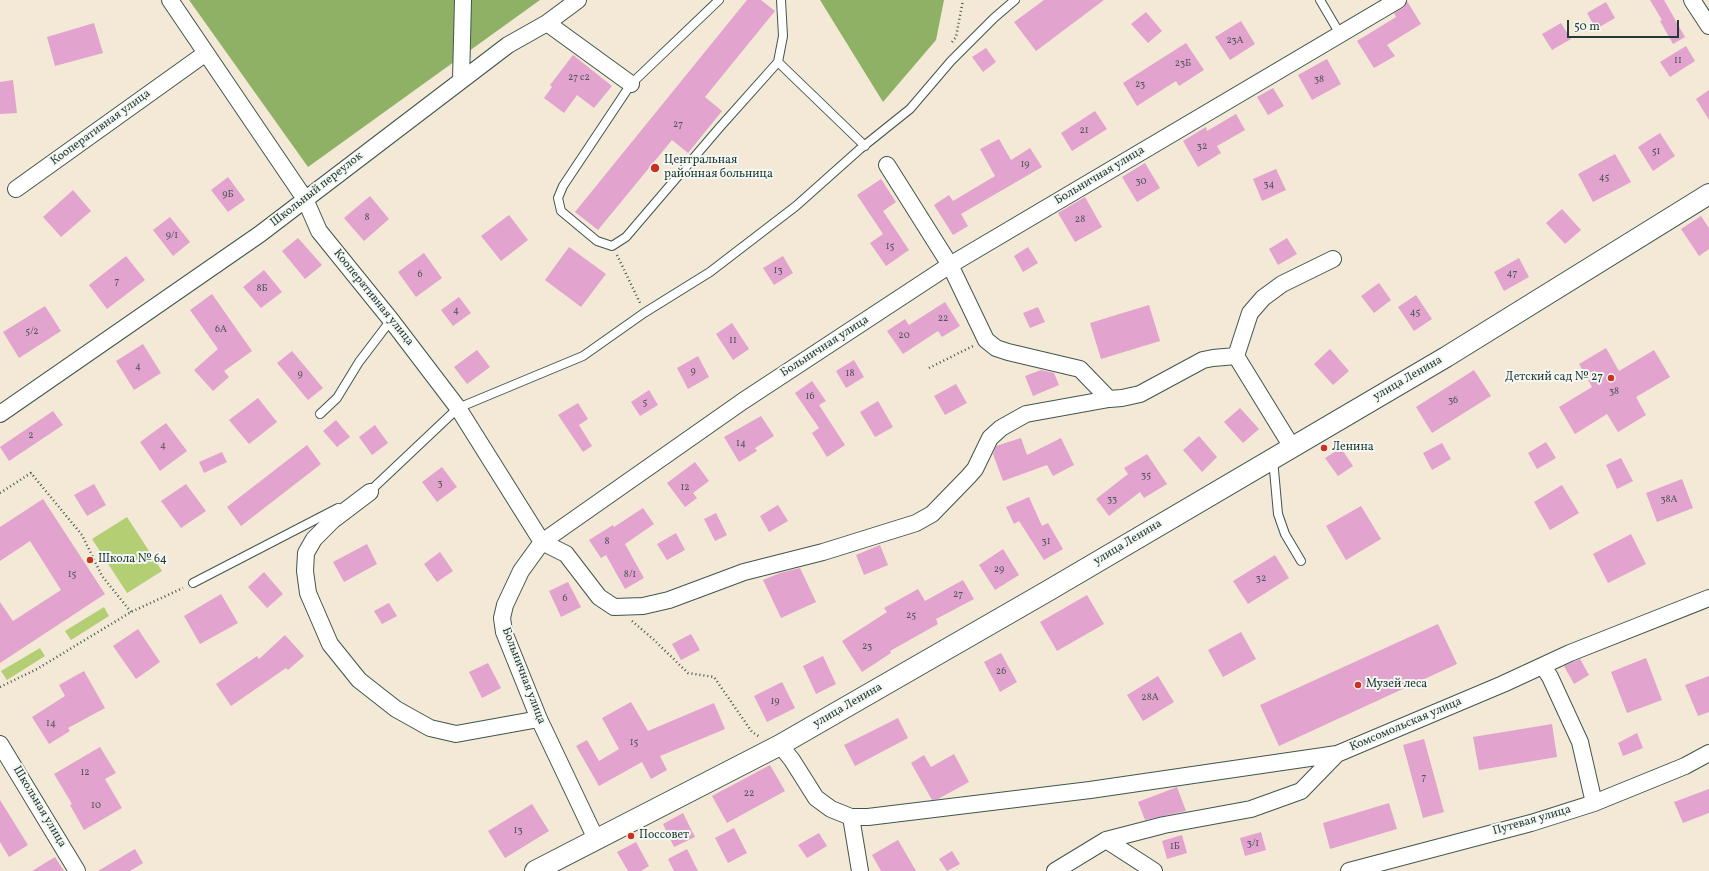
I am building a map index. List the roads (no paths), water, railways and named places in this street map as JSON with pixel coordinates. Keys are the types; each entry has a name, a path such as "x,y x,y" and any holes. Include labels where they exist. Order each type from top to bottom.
{"street":[{"name":"Кооперативная улица","path":"170,0 305,199 319,231 391,320 458,408 542,542"},
{"path":"461,80 463,0"},
{"name":"Школьный переулок","path":"0,414 260,234 508,45 547,23 578,0"},
{"name":"Больничная улица","path":"596,839 539,720 504,632 502,618 505,605 521,571 542,542 743,401 950,265 1398,0"},
{"path":"1692,0 1709,26"},
{"path":"547,23 631,84"},
{"name":"Кооперативная улица","path":"16,189 206,53"},
{"path":"888,165 950,265 986,340 996,348 1008,352 1080,369 1109,399"},
{"name":"улица Ленина","path":"535,871 780,746 1053,588 1452,353 1709,194"},
{"path":"1292,447 1236,356 1250,313 1263,298 1282,284 1333,259"},
{"path":"542,542 566,554 599,597 614,607 643,606 669,600 744,572 823,552 916,523 932,514 976,469 990,438 1001,428 1026,414 1140,394 1203,360 1236,356"},
{"path":"370,492 333,520 314,539 306,553 305,570 308,593 330,644 359,680 396,709 430,728 456,734 539,720"},
{"name":"Комсомольская улица","path":"1055,871 1106,840 1164,825 1251,809 1301,791 1337,754 1570,653 1709,598"},
{"path":"1543,666 1550,677 1580,742 1594,803"},
{"name":"Школьная улица","path":"0,744 77,871"},
{"path":"780,746 792,760 816,798 830,809 851,817 868,817 1090,790 1337,754"},
{"name":"Путевая улица","path":"1349,871 1531,823 1594,803 1685,766 1709,753"},
{"path":"851,817 860,871"},
{"path":"1106,840 1154,871"}],"lane":[{"path":"719,0 631,84 563,186 558,198 561,211 597,241 612,246 626,237 778,62 783,36 781,0"},
{"path":"193,583 370,492 458,408 583,356 644,313 710,272 796,206 910,109 951,61 994,18 1015,0"},
{"path":"1320,0 1340,34"},
{"path":"778,62 865,146"},
{"path":"320,414 337,398 359,362 391,320"},
{"path":"1273,458 1278,514 1285,534 1301,562"}],"place":[{"name":"Центральная районная больница","path":"655,168"},
{"name":"Детский сад № 27","path":"1611,378"},
{"name":"Ленина","path":"1324,448"},
{"name":"Школа № 64","path":"90,560"},
{"name":"Музей леса","path":"1358,685"},
{"name":"Поссовет","path":"631,836"}]}
